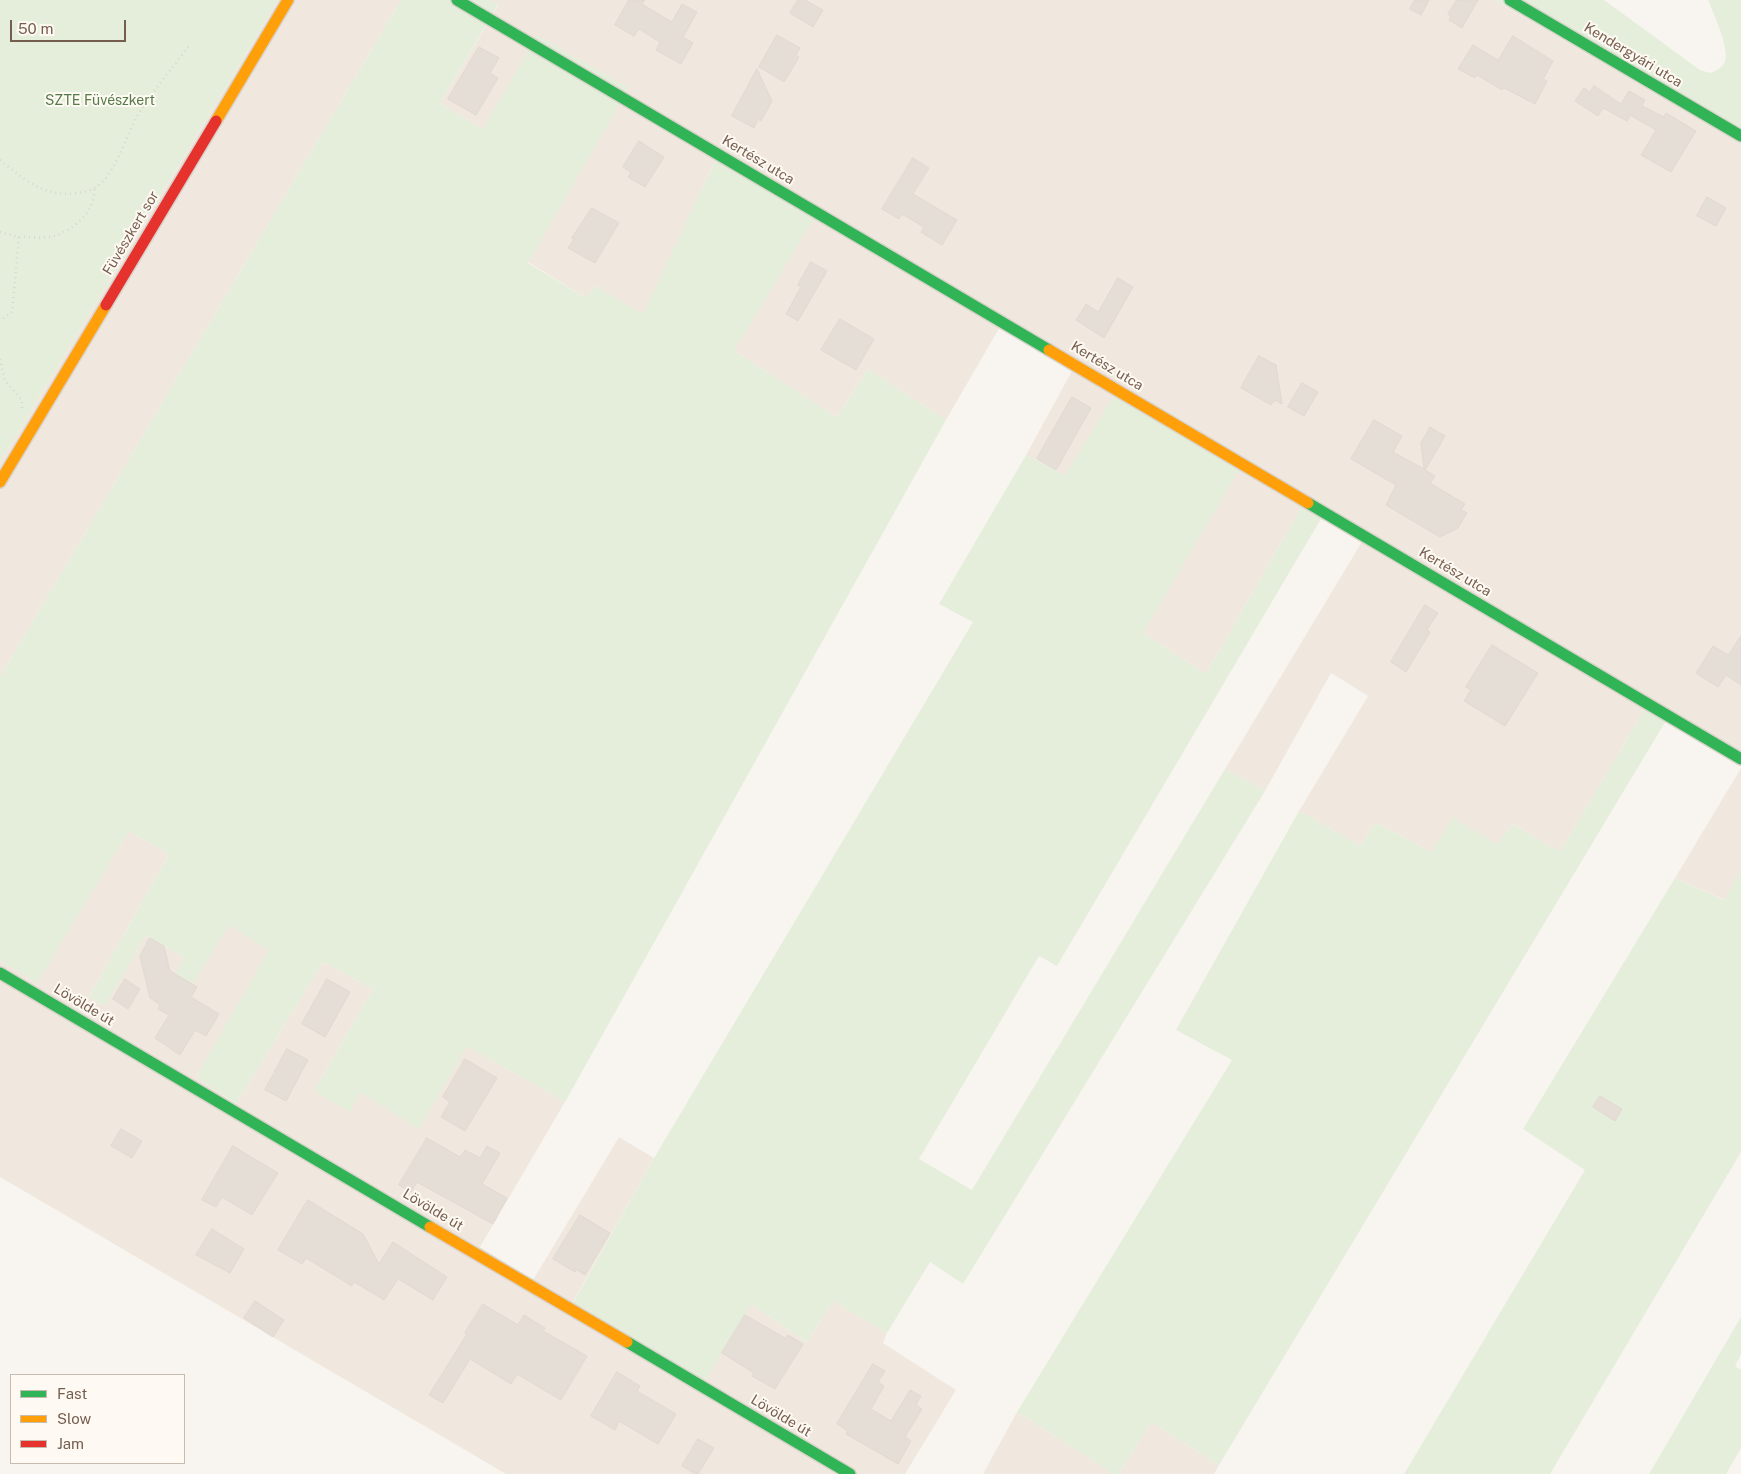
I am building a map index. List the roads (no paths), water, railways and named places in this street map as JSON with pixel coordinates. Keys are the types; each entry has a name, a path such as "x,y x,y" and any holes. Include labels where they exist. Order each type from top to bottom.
{"street":[{"name":"Füvészkert sor","path":"0,482 288,0"},
{"name":"Kertész utca","path":"457,0 1741,759"},
{"name":"Kendergyári utca","path":"1510,0 1741,136"},
{"name":"Lövölde út","path":"0,973 850,1474"}],"park label":[{"name":"SZTE Füvészkert","path":"100,101"}]}
